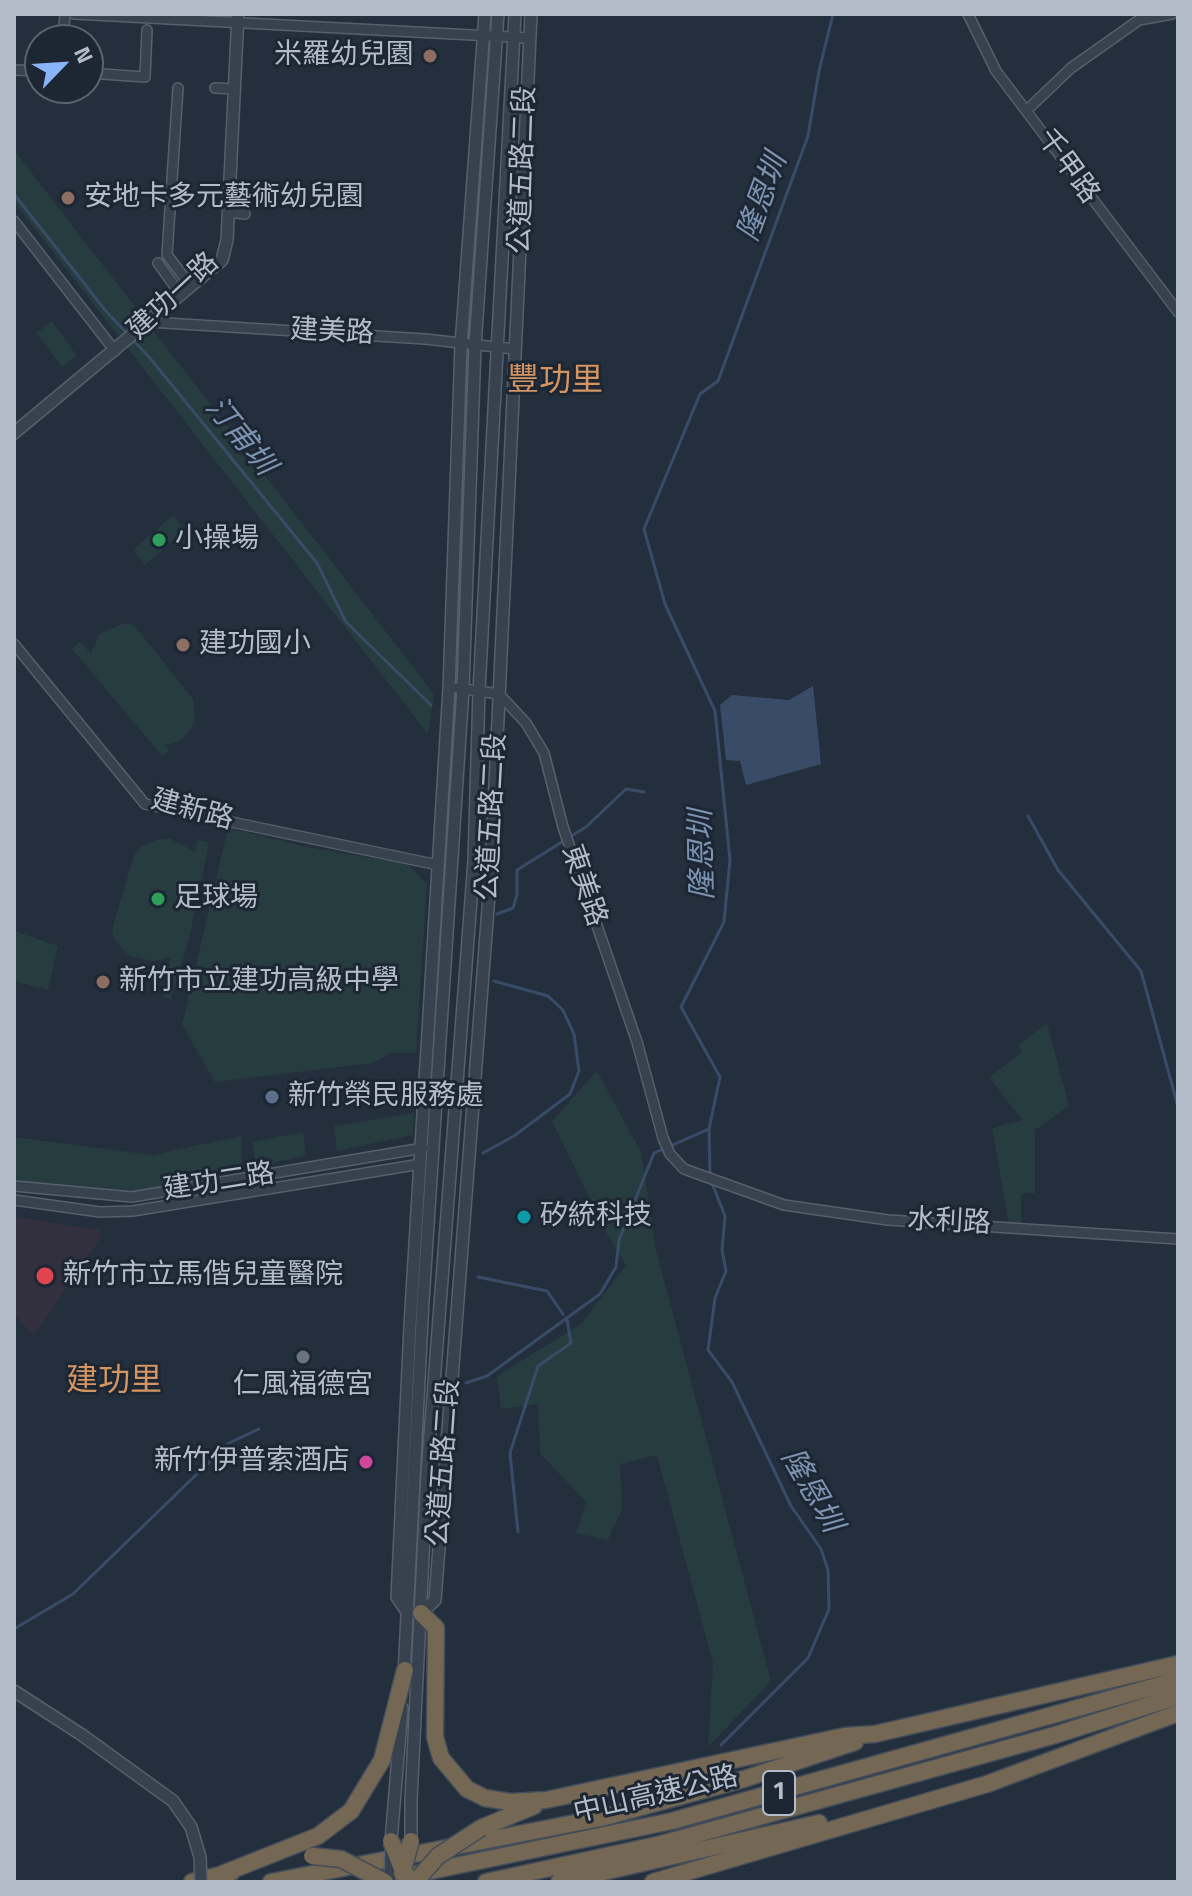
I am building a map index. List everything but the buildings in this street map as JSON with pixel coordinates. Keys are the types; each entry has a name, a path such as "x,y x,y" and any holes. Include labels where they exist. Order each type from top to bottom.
{"highway":[{"path":"414,1612 436,1628 435,1737 441,1758 467,1789 485,1798 510,1802 546,1800 845,1736 875,1734"},
{"path":"271,1882 601,1818 744,1779 875,1734 1178,1664"},
{"path":"222,1874 318,1836 351,1811 382,1760 405,1670"},
{"name":"中山高速公路","path":"374,1882 672,1821 1178,1680"},
{"name":"中山高速公路","path":"486,1882 661,1844 1055,1735 1178,1696"},
{"path":"653,1882 987,1784 1178,1713"},
{"path":"408,1879 481,1828 546,1800"},
{"path":"559,1882 807,1825 903,1808"},
{"path":"391,1841 408,1879"},
{"path":"408,1879 411,1841"},
{"path":"192,1882 312,1856 356,1864 388,1882"}],"street":[{"path":"74,14 238,19 529,38"},
{"name":"公道五路二段","path":"411,1841 423,1301 463,689 490,37 485,14"},
{"name":"公道五路二段","path":"414,1612 397,1597 449,688 461,345 490,37 498,14"},
{"name":"公道五路二段","path":"388,1882 405,1670 414,1612 427,1475 474,861 479,691 515,14"},
{"name":"公道五路二段","path":"414,1612 435,1600 491,869 531,14"},
{"name":"千甲路","path":"968,14 996,71 1178,312"},
{"path":"1027,110 1071,68 1141,17 1172,14"},
{"name":"建功一路","path":"14,433 222,260 229,212 238,19"},
{"path":"104,74 145,77 147,30"},
{"path":"178,88 167,255 191,286"},
{"path":"215,88 234,89"},
{"path":"229,212 245,214"},
{"path":"14,221 115,351"},
{"path":"158,263 181,295"},
{"name":"建美路","path":"146,324 425,339 514,349"},
{"name":"建新路","path":"14,644 145,804 438,865"},
{"path":"449,688 499,694"},
{"name":"東美路","path":"499,694 526,723 544,753 567,838 637,1042 663,1138 670,1154 684,1169 703,1179"},
{"name":"建功二路","path":"14,1186 132,1197 423,1148"},
{"path":"449,1157 462,1223"},
{"name":"建功二路","path":"14,1200 100,1212 133,1211 421,1164"},
{"name":"水利路","path":"703,1179 784,1205 888,1220 1178,1239"},
{"path":"14,1691 82,1735 173,1801 191,1827 200,1857 201,1882"}],"shaded area":[{"name":"新竹市立馬偕兒童醫院","path":"14,1216 99,1230 101,1237 34,1336 14,1314"}],"green space":[{"path":"14,150 434,694 428,734 14,202"},
{"path":"52,321 77,356 62,367 36,333"},
{"name":"小操場","path":"173,515 185,530 145,565 133,550"},
{"path":"125,623 134,625 193,699 195,720 190,731 178,742 166,745 169,751 162,756 72,649 80,641 91,654 99,634"},
{"path":"228,828 307,847 408,864 427,884 416,1053 390,1053 373,1063 215,1082 182,1025"},
{"path":"159,839 171,839 195,852 198,840 209,843 189,939 171,999 163,997 171,957 154,961 129,956 114,939 112,930 134,855 142,846"},
{"path":"14,931 58,946 48,990 14,981"},
{"path":"1047,1023 1069,1106 1035,1130 1035,1193 1021,1193 1021,1225 1009,1224 992,1128 1022,1120 989,1077 1022,1052 1018,1045"},
{"path":"597,1071 641,1152 656,1250 771,1681 708,1747 713,1663 657,1455 620,1464 622,1509 608,1540 576,1533 586,1502 540,1453 538,1404 501,1409 497,1376 581,1324 626,1265 607,1234 552,1121"},
{"path":"414,1113 413,1135 337,1151 334,1126"},
{"path":"303,1132 306,1156 256,1166 252,1142"},
{"path":"242,1136 241,1170 111,1197 14,1182 14,1137 152,1155"}],"water":[{"path":"813,686 821,764 746,785 740,761 726,760 720,705 732,695 789,700"}],"waterway":[{"name":"隆恩圳","path":"710,1176 709,1129 720,1077 681,1007 724,922 730,860 715,711 665,604 644,529 700,394 718,381 808,136 833,14"},
{"name":"汀甫圳","path":"14,194 105,310 149,357 317,563 346,622 431,705"},
{"path":"497,914 513,908 517,895 517,870 586,827 626,789 644,792"},
{"path":"1028,816 1058,870 1141,971 1178,1107"},
{"name":"汀甫圳","path":"483,1153 514,1136 570,1094 579,1071 574,1034 563,1010 548,996 494,981"},
{"path":"466,1383 487,1376 600,1294 616,1267 619,1240 654,1153 709,1129"},
{"name":"隆恩圳","path":"712,1183 725,1216 722,1250 726,1271 715,1298 708,1350 732,1382 791,1506 821,1549 828,1570 829,1609 808,1658 721,1745"},
{"name":"汀甫圳","path":"478,1277 547,1291 563,1314"},
{"name":"汀甫圳","path":"518,1532 510,1453 538,1366 571,1343 567,1320"},
{"path":"14,1629 73,1594 229,1443 259,1429"}],"place":[{"name":"米羅幼兒園","path":"430,56"},
{"name":"安地卡多元藝術幼兒園","path":"68,198"},
{"name":"小操場","path":"159,540"},
{"name":"建功國小","path":"183,645"},
{"name":"足球場","path":"158,899"},
{"name":"新竹市立建功高級中學","path":"103,982"},
{"name":"新竹榮民服務處","path":"272,1097"},
{"name":"矽統科技","path":"524,1217"},
{"name":"新竹市立馬偕兒童醫院","path":"45,1276"},
{"name":"仁風福德宮","path":"303,1357"},
{"name":"新竹伊普索酒店","path":"366,1462"}],"district":[{"name":"豐功里","path":"555,382"},
{"name":"建功里","path":"114,1382"}]}
